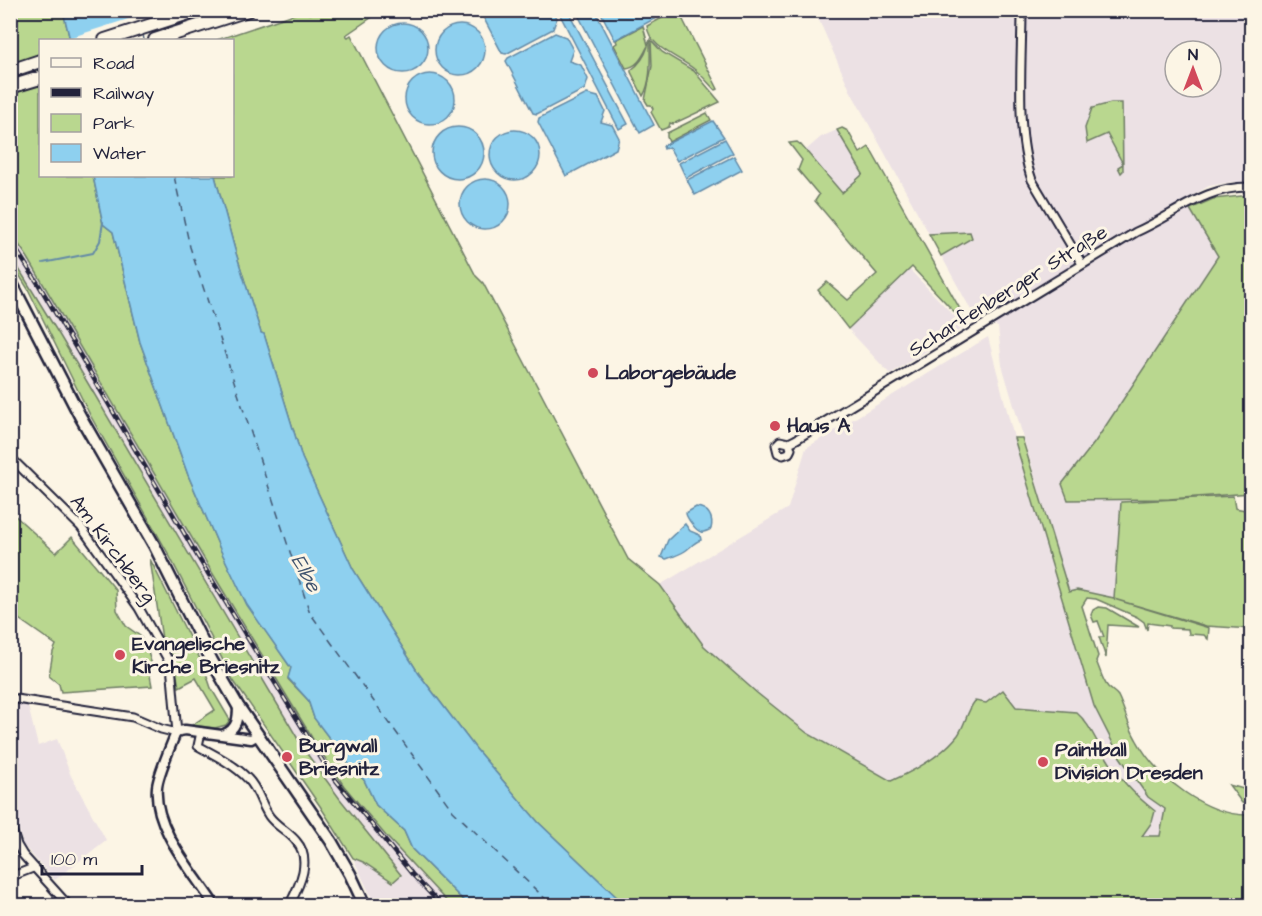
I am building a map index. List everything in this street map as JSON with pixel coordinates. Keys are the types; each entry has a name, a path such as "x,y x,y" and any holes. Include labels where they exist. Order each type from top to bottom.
{"highway":[{"path":"108,39 198,10"},
{"path":"158,39 248,10"},
{"path":"10,71 39,61"},
{"path":"10,87 39,78"}],"main road":[{"path":"10,280 80,416 140,520 212,661 238,705 331,841 350,873 365,906"}],"street":[{"path":"1022,10 1022,138 1028,168 1032,180 1082,264"},
{"name":"Scharfenberger Straße","path":"789,443 1062,279 1082,264 1193,200 1213,192 1251,187"},
{"name":"Am Kirchberg","path":"10,457 81,527 139,608 171,664 177,733"},
{"path":"10,698 132,717 177,733 185,730 251,739 258,735"},
{"path":"222,735 231,731 235,726 238,705"},
{"path":"201,732 198,746 237,769 249,780 270,817 297,841 301,849 304,870 290,906"},
{"path":"177,733 158,780 157,802 175,845 215,906"},
{"path":"10,824 17,845 33,868 69,906"},
{"path":"10,876 33,868"}],"shaded area":[{"path":"815,11 1251,11 1251,183 1232,182 1209,186 1185,200 1218,256 1095,442 1062,484 1068,500 1121,500 1114,599 1077,590 1069,593 1002,365 998,327 976,319 850,90"},
{"path":"837,130 863,174 842,193 806,150 821,137"},
{"path":"10,233 28,258 213,574 317,746 450,905 375,905 353,858 393,882 401,874 340,799 305,751 11,256"},
{"path":"909,269 965,327 890,374 848,329"},
{"path":"988,337 1014,438 1094,706 1120,757 1148,797 1196,829 1120,846 891,781 807,733 757,693 704,646 660,585 788,508 806,448"},
{"path":"11,702 28,706 38,746 57,739 71,776 106,840 55,880 23,845 11,803"}],"green space":[{"path":"314,10 381,11 346,35 348,37 351,35 476,276 483,283 628,559 660,585 704,646 757,693 807,733 891,781 918,768 944,750 958,735 975,701 986,703 1003,690 1016,707 1076,712 1089,727 1121,778 1155,811 1152,822 1142,836 1160,836 1165,809 1148,797 1120,757 1094,706 1014,438 1022,438 1069,592 1077,590 1114,598 1121,502 1233,496 1235,508 1251,511 1251,629 1206,626 1114,599 1209,628 1208,639 1204,635 1189,634 1188,629 1170,628 1170,626 1148,623 1147,630 1144,622 1137,617 1096,599 1087,598 1082,606 1098,656 1096,661 1103,678 1108,687 1118,696 1133,734 1156,767 1184,792 1201,802 1234,814 1251,815 1251,905 625,905 538,822 476,749 419,674 353,569 302,458 264,334 261,333 235,250 215,177 234,177 234,39 220,39 300,12 311,14"},
{"path":"10,11 63,11 70,39 39,39 39,177 93,177 103,224 113,232 140,342 188,475 247,604 291,668 288,679 308,700 314,718 351,767 364,780 376,805 404,831 412,849 468,905 450,905 386,836 344,786 317,746 213,574 28,258 11,233"},
{"path":"675,11 682,18 718,89 715,90 694,69 659,46 649,34 647,26"},
{"path":"643,26 648,45 650,40 650,54 649,76 643,96 631,70 642,60 648,46 637,63 626,68 614,45 617,43 616,40"},
{"path":"651,40 662,52 694,71 720,102 673,124 670,123 669,127 661,130 651,112 653,109 651,105 648,105 645,100 652,66"},
{"path":"1111,103 1122,103 1123,164 1107,134 1087,143 1085,128 1092,108"},
{"path":"707,113 711,120 669,142 667,133"},
{"path":"842,128 848,131 860,153 869,147 960,309 962,320 912,267 848,329 818,290 827,282 848,300 877,274 815,201 819,195 798,170 802,160 789,143 797,142 801,145 842,193 863,174 837,130"},
{"path":"1123,164 1123,171 1121,173 1118,167"},
{"path":"1251,195 1251,493 1169,499 1068,500 1062,484 1095,442 1218,256 1190,209 1213,199"},
{"path":"970,232 972,238 941,256 929,234"},
{"path":"11,256 305,751 401,875 393,882 353,858 233,680 169,555 90,415 28,289 11,262"},
{"path":"11,512 56,553 72,537 116,590 117,610 126,626 140,636 147,649 153,668 149,670 152,686 61,692 59,684 49,676 56,645 13,615 11,619"},
{"path":"150,559 204,667 211,688 230,720 226,725 215,728 192,725 215,710 196,678 179,687 173,656 162,639"},
{"path":"1098,607 1107,608 1139,627 1108,625 1106,658 1099,637 1104,637 1098,621 1094,622 1091,615"},
{"path":"1229,785 1251,791 1251,804 1242,803"}],"water":[{"path":"63,11 175,11 74,39 70,39"},
{"path":"480,11 553,11 557,18 553,29 506,54 502,53"},
{"path":"558,11 568,11 628,124 619,129"},
{"path":"576,11 595,11 654,125 640,133"},
{"path":"606,11 669,11 615,40 601,13"},
{"path":"398,23 408,23 421,30 428,43 428,53 421,66 408,73 398,73 389,69 382,62 378,53 378,43 382,34 389,27"},
{"path":"455,25 465,25 478,32 485,45 485,55 478,68 465,75 455,75 446,71 439,64 435,55 435,45 439,36 446,29"},
{"path":"555,33 566,37 573,50 569,61 581,65 588,79 585,89 537,114 533,113 506,61"},
{"path":"425,74 435,74 448,81 455,94 455,104 448,117 435,124 425,124 416,120 409,113 405,104 405,94 409,85 416,78"},
{"path":"587,94 598,97 605,111 601,122 612,125 619,138 616,149 566,176 538,122 539,118"},
{"path":"713,121 724,137 677,161 669,147 664,149 663,146"},
{"path":"458,127 468,129 476,135 482,143 484,153 482,163 476,171 468,177 458,179 448,177 440,171 434,163 432,153 434,143 440,135 448,129"},
{"path":"520,130 533,137 539,145 539,165 533,173 525,179 510,180 497,173 491,165 490,150 497,137 505,131"},
{"path":"725,139 733,153 686,178 679,163"},
{"path":"734,156 742,170 695,195 687,180"},
{"name":"Elbe","path":"93,177 215,177 235,250 261,333 264,334 302,458 353,569 419,674 476,749 538,822 625,905 468,905 412,849 404,831 376,805 364,780 351,767 314,718 308,700 288,678 291,668 247,605 220,549 188,475 140,342 113,232 103,224"},
{"path":"480,179 490,179 503,186 510,199 510,209 503,222 490,229 480,229 471,225 464,218 460,209 460,199 464,190 471,183"},
{"path":"696,507 704,509 709,514 712,521 711,529 701,532 689,521 686,513"},
{"path":"685,524 690,531 700,535 701,540 678,555 666,559 661,557 668,540"}],"pier":[{"path":"178,10 184,39 66,39 153,11"}],"waterway":[{"path":"43,263 93,253 100,241 103,222"}],"ferry route":[{"path":"138,10 141,24"},
{"path":"143,35 144,39"},
{"path":"174,177 190,247 310,613 453,811 553,906"}],"railway":[{"path":"10,240 39,285 198,557 330,773 412,874 442,906"}],"place":[{"name":"Laborgebäude","path":"593,373"},
{"name":"Haus A","path":"775,426"},
{"name":"Evangelische Kirche Briesnitz","path":"120,655"},
{"name":"Burgwall Briesnitz","path":"287,757"},
{"name":"Paintball Division Dresden","path":"1043,762"}]}
